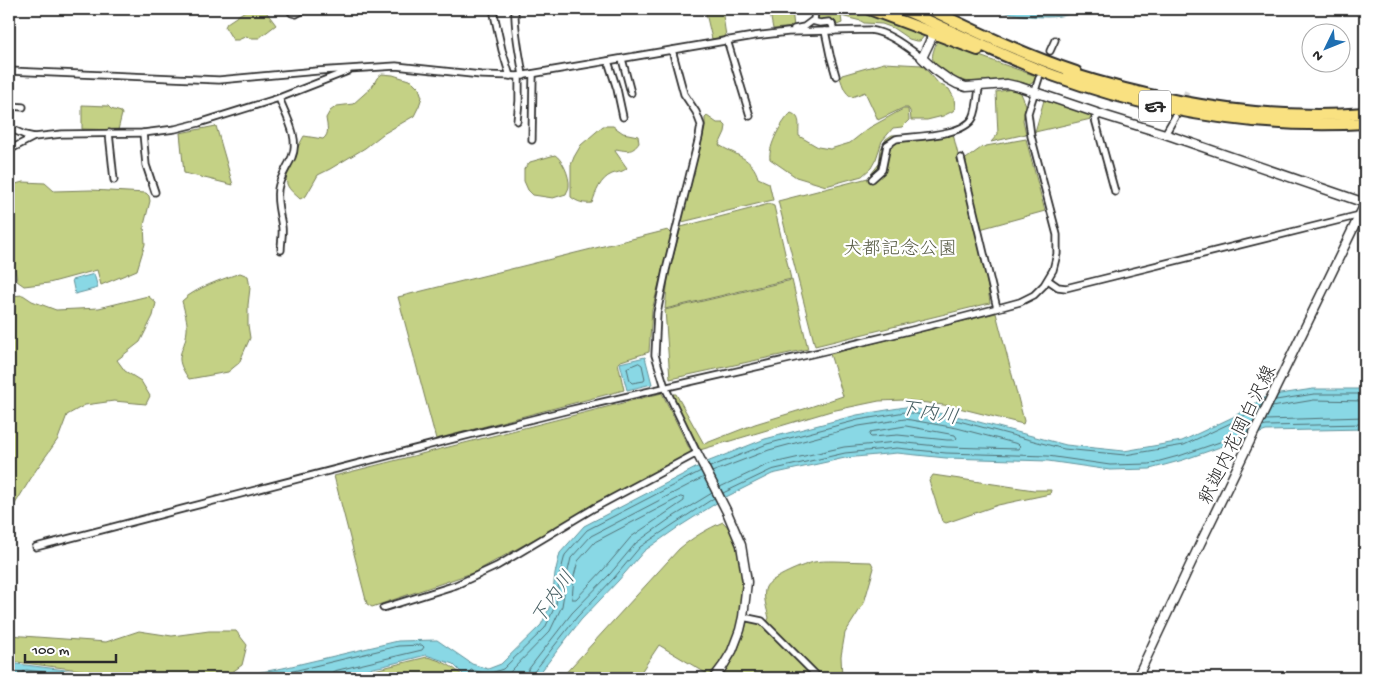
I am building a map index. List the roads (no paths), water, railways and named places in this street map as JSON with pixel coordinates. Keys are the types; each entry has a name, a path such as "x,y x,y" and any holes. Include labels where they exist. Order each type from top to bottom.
{"highway":[{"path":"869,9 977,50 1031,67"},
{"name":"E7","path":"902,9 1031,67 1112,95 1168,109 1227,119 1284,124 1365,123"},
{"path":"930,9 996,41 1059,67 1122,87 1184,102"},
{"name":"E7","path":"957,34 1030,61 1119,89 1184,102 1224,109 1276,114 1365,114"}],"street":[{"path":"289,9 292,13 296,14 305,9"},
{"path":"515,9 514,24 520,50 521,76 517,122"},
{"path":"814,21 815,9"},
{"path":"494,14 510,76"},
{"path":"782,33 804,27 812,21 820,23 829,22 832,24 834,31"},
{"path":"9,71 219,80 316,70 396,66 480,76 521,76 727,40 782,33 870,30 897,40 934,69 957,84 966,87 1007,84 1034,91 1365,203"},
{"path":"825,31 836,76"},
{"path":"922,58 931,39"},
{"path":"727,40 750,116"},
{"path":"1050,51 1055,40"},
{"path":"672,50 684,94 696,112 701,125 657,313 655,355 665,387 727,512 741,545 747,582 740,630 732,651 714,678"},
{"path":"622,59 631,93"},
{"path":"608,61 623,117"},
{"path":"9,128 34,137 62,134 142,133 175,129 199,124 280,98 352,69"},
{"path":"532,140 533,74"},
{"path":"36,547 499,427 815,353 1020,302 1034,295 1048,280 1057,254 1057,236 1031,136 1028,113 1039,78"},
{"path":"872,179 882,170 887,145 891,141 951,132 964,127 973,117 979,87"},
{"path":"280,98 294,137 295,148 281,176 278,188 277,203 282,228 281,250"},
{"path":"9,106 23,107"},
{"path":"1100,114 1095,119 1115,192"},
{"path":"1164,134 1175,117"},
{"path":"109,133 114,180"},
{"path":"142,133 146,165 155,192"},
{"path":"9,150 34,137"},
{"path":"960,158 997,308"},
{"name":"釈迦内花岡白沢線","path":"1137,678 1365,203"},
{"path":"1048,280 1058,287 1066,288 1360,215"},
{"path":"383,608 456,585 497,566 594,508 697,453"},
{"path":"743,617 762,620 819,678"}],"water":[{"path":"988,9 1089,9 1063,16 1047,17 1025,16"},
{"path":"94,274 98,288 75,294 72,280"},
{"path":"645,357 652,384 627,390 620,363"},
{"path":"1313,389 1365,389 1365,429 1266,431 1183,460 1150,469 1110,470 1048,461 946,458 897,453 845,458 772,474 726,497 644,551 581,620 536,678 467,678 453,664 426,655 323,678 230,678 283,668 398,641 437,640 472,664 488,669 501,664 541,625 552,602 555,573 560,553 584,526 707,462 765,439 857,415 905,407 960,417 1066,445 1124,451 1182,441 1233,417 1267,396"},
{"path":"9,663 98,674 230,678 34,678 9,674"}],"tunnel":[{"path":"1181,104 1188,89"}],"park label":[{"name":"犬都記念公園","path":"900,247"}],"water label":[{"name":"下内川","path":"929,411"},
{"name":"下内川","path":"552,597"}]}
